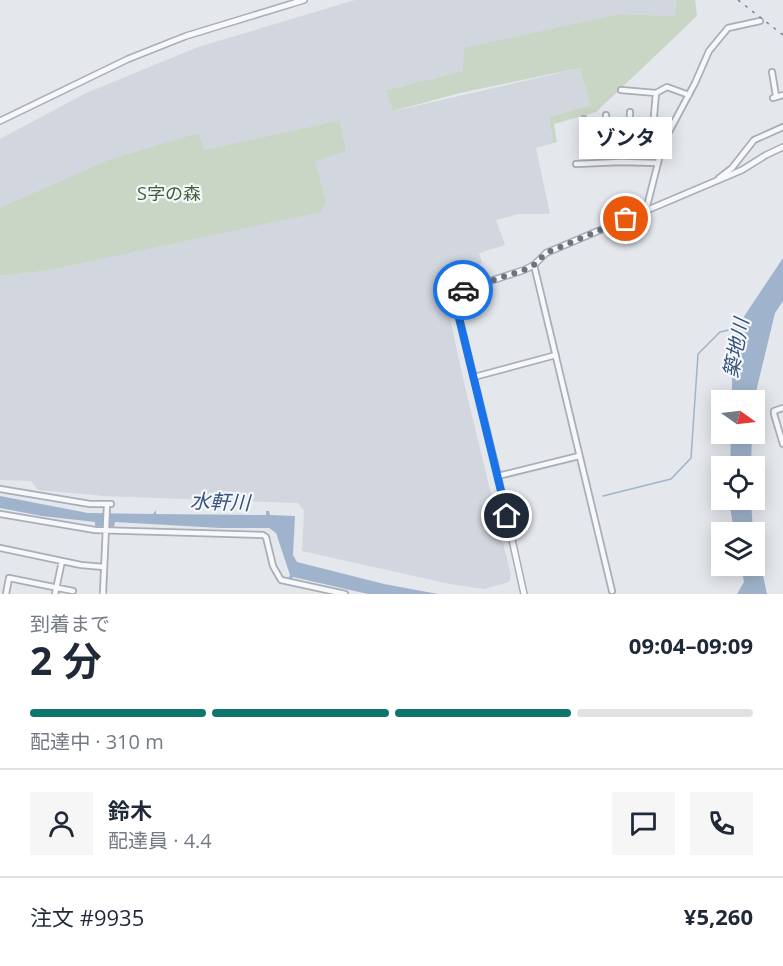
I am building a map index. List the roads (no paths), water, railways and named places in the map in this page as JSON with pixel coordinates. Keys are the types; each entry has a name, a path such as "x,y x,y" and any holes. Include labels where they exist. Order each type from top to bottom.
{"street":[{"path":"0,121 128,59 186,36 304,0"},
{"path":"646,210 662,144 689,95 709,51 726,30 760,21"},
{"path":"772,72 774,97 783,95"},
{"path":"621,90 656,93 667,87 689,95"},
{"path":"656,93 652,139 662,144"},
{"path":"629,141 630,112"},
{"path":"606,115 608,144"},
{"path":"584,119 585,145 629,141 662,144"},
{"path":"717,180 732,168 754,140 783,127"},
{"path":"524,594 453,293 534,265 546,253 742,170 783,147"},
{"path":"576,164 657,163"},
{"path":"534,265 612,591"},
{"path":"474,378 556,355"},
{"path":"783,408 774,411 774,414 783,444"},
{"path":"498,476 579,456"},
{"path":"0,489 62,500 109,505 103,593"},
{"path":"0,514 95,530 263,535 266,537 273,566 281,580 345,594"},
{"path":"0,548 104,567"},
{"path":"55,594 62,561"},
{"path":"6,594 9,578 73,591"}],"water":[{"name":"築地川","path":"783,258 783,301 775,313 756,390 732,390 732,351 736,332 732,331 733,324 739,324"},
{"path":"731,444 752,444 751,456 730,456"},
{"path":"0,496 88,513 153,514 156,510 156,514 266,515 266,511 269,511 270,515 295,516 293,555 297,562 384,584 438,594 368,594 293,577 291,580 288,579 290,575 276,533 269,528 220,528 115,522 114,527 95,526 95,522 0,508"},
{"path":"731,510 752,510 752,522 732,522"},
{"path":"743,576 763,576 767,594 737,594 744,582"}],"waterway":[{"name":"築地川","path":"603,496 671,479 691,458 698,354 720,332 733,329"}],"railway":[{"path":"738,0 783,35"}],"place":[{"name":"ゾンタ","path":"626,219"}],"park label":[{"name":"S字の森","path":"169,194"}],"water label":[{"name":"水軒川","path":"220,502"}]}
